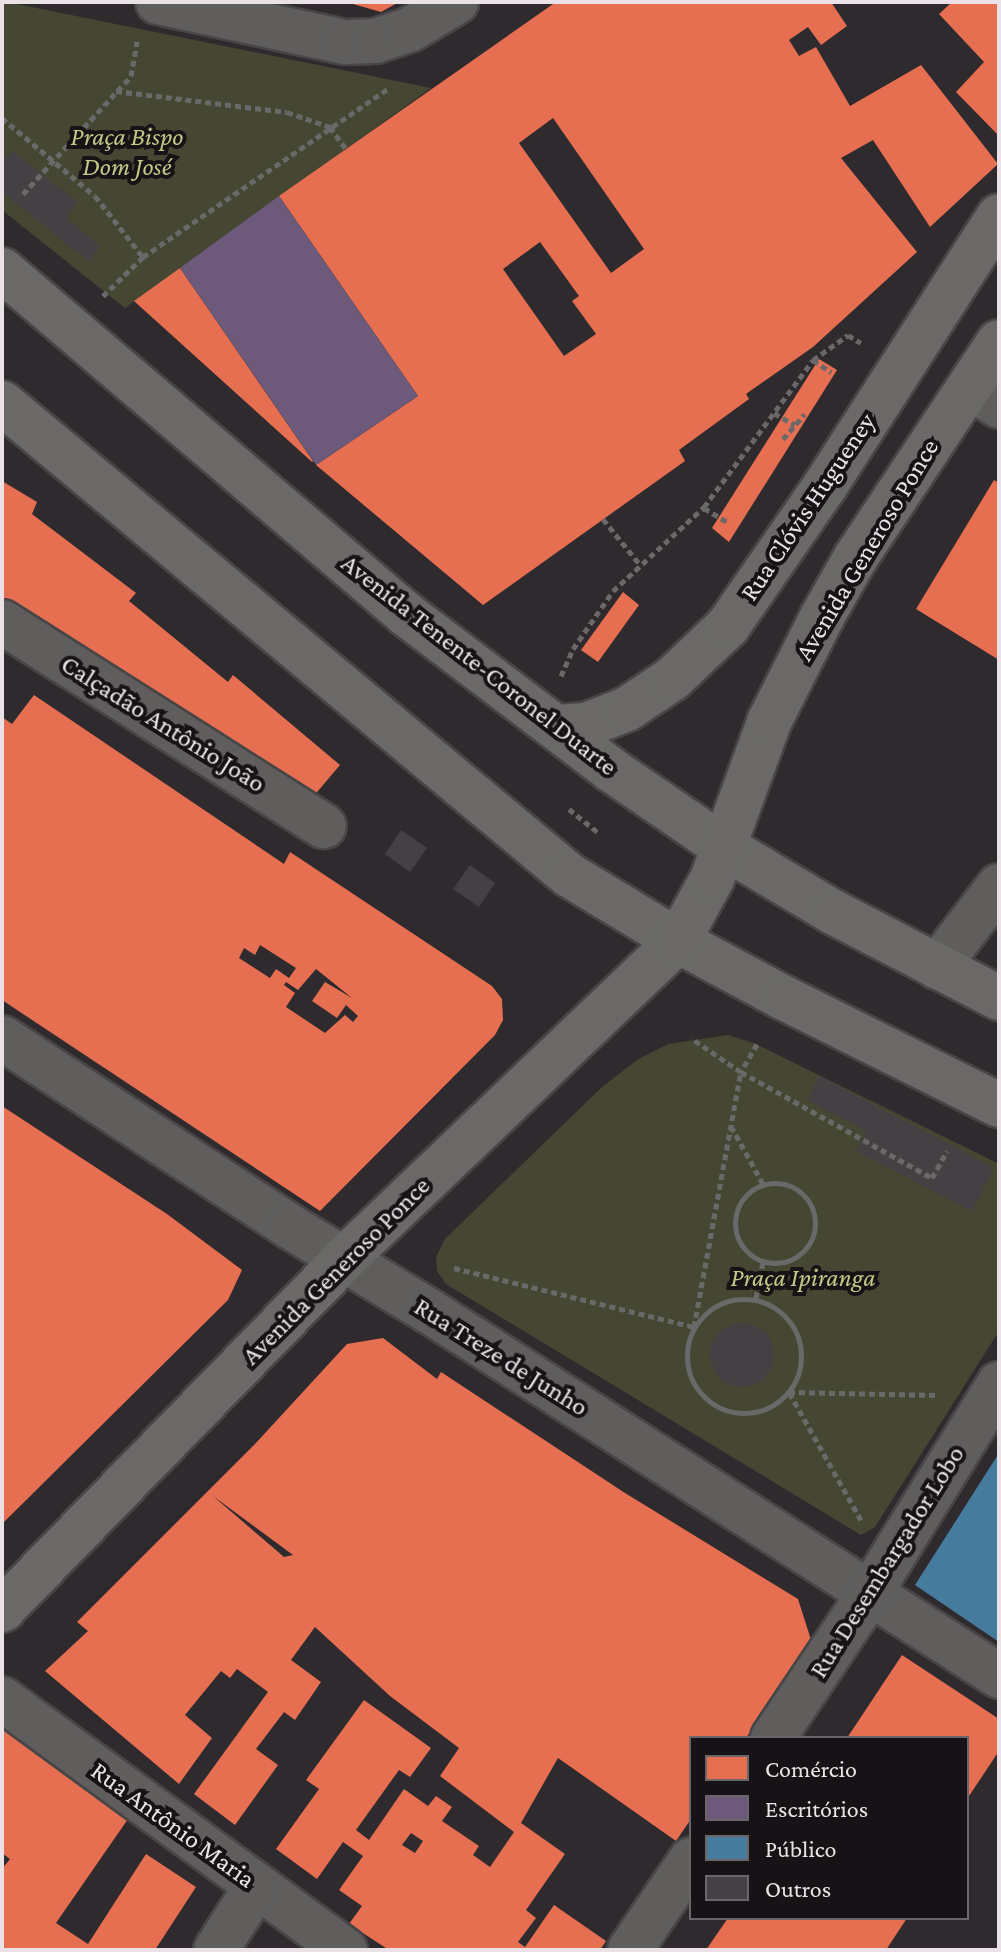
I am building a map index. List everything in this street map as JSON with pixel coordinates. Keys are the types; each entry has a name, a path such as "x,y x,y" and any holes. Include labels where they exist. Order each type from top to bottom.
{"main road":[{"name":"Rua Clóvis Hugueney","path":"556,727 586,725 627,709 672,679 728,626 825,486 999,216"},
{"name":"Avenida Tenente-Coronel Duarte","path":"2,270 406,614 610,769 724,847 833,912 999,998"},
{"name":"Avenida Generoso Ponce","path":"2,1610 343,1260 678,941 699,907 752,766 793,672 856,557 984,396 999,342"},
{"path":"2,403 569,875 678,941 999,1105"}],"street":[{"path":"149,17 345,42 375,41 409,30 456,2"},
{"name":"Calçadão Antônio João","path":"2,622 324,826"},
{"path":"937,967 999,886"},
{"name":"Rua Treze de Junho","path":"2,1038 343,1260 999,1676"},
{"name":"Rua Desembargador Lobo","path":"774,1736 870,1593 999,1384"},
{"name":"Rua Antônio Maria","path":"2,1699 345,1950"},
{"path":"630,1950 689,1863"},
{"path":"216,1950 257,1886"}],"path":[{"path":"23,194 131,76 149,17"},
{"path":"70,328 143,257 397,82 409,30"},
{"path":"116,91 287,112 330,127 346,149"},
{"path":"2,118 95,196 143,257"},
{"path":"558,685 573,649 613,591 704,507 813,360 831,372"},
{"path":"774,413 795,425"},
{"path":"783,439 805,414"},
{"path":"704,507 727,522"},
{"path":"603,519 641,566"},
{"path":"691,1038 741,1072 932,1178 947,1151"},
{"path":"694,1327 705,1312 738,1297 756,1298 773,1305 788,1318 798,1335 802,1355 799,1375 789,1392 775,1405 755,1412 735,1413 717,1407 701,1394 691,1379 687,1362 688,1343 694,1327 741,1072 757,1044"},
{"path":"731,1126 763,1184"},
{"path":"777,1182 801,1192 814,1214 812,1239 795,1258 783,1262 763,1261 747,1252 735,1227 741,1201 763,1184 777,1182"},
{"path":"756,1298 763,1261"},
{"path":"450,1268 694,1327"},
{"path":"789,1392 942,1395"},
{"path":"789,1392 868,1531"}],"green space":[{"name":"Praça Bispo Dom José","path":"2,2 431,88 125,308 2,210"},
{"name":"Praça Ipiranga","path":"728,1035 756,1044 999,1164 999,1331 875,1527 861,1535 446,1284 437,1271 436,1257 445,1239 602,1087 637,1060 668,1044"}],"building: Comércio":[{"path":"346,2 399,2 381,12"},
{"path":"556,2 831,2 847,26 821,45 808,27 789,40 799,56 816,47 850,106 921,65 998,164 930,227 873,140 841,158 917,252 813,347 746,394 749,399 679,450 685,461 483,605 316,465 418,396 279,196","holes":["553,118 644,249 611,273 519,143","540,242 579,296 572,301 596,334 564,356 503,269"]},
{"path":"952,2 999,2 999,136 956,92 984,62 939,14"},
{"path":"180,268 313,461 312,462 134,301"},
{"path":"819,359 837,370 729,542 712,528"},
{"path":"994,480 999,483 999,660 916,609"},
{"path":"2,481 37,502 32,514 136,593 129,601 228,682 233,675 340,765 312,798 44,621 39,629 2,604"},
{"path":"623,592 639,605 598,662 581,650"},
{"path":"34,695 284,864 290,852 492,986 502,999 503,1020 495,1035 320,1211 2,1000 2,717 12,724","holes":["260,945 296,968 289,978 276,969 270,978 239,958 244,948 255,955","316,969 352,998 325,982 312,1001 337,1018 346,1005 358,1016 353,1022 345,1015 325,1033 286,1007 295,993 284,985 286,982 298,990"]},
{"path":"2,1106 167,1214 242,1270 228,1300 2,1524"},
{"path":"383,1338 437,1379 441,1372 625,1493 798,1599 812,1643 747,1736 689,1736 689,1822 676,1841 558,1758 521,1823 565,1854 526,1910 536,1918 518,1942 525,1947 554,1905 606,1941 600,1950 389,1950 349,1924 362,1906 339,1890 363,1856 343,1842 317,1879 276,1849 319,1789 306,1780 364,1700 431,1748 410,1777 399,1770 356,1830 369,1840 404,1789 428,1806 436,1796 452,1807 442,1821 479,1846 473,1855 490,1867 514,1832 440,1776 459,1748 390,1696 315,1627 291,1660 321,1682 295,1720 284,1712 256,1749 278,1765 235,1825 194,1794 268,1692 237,1669 230,1678 221,1671 185,1715 212,1738 179,1784 45,1671 88,1631 77,1622 255,1444 347,1344","holes":["213,1496 293,1555 284,1557","411,1833 423,1841 415,1853 402,1845"]},
{"path":"902,1655 999,1719 999,1751 969,1796 969,1736 848,1736"},
{"path":"8,1728 128,1819 56,1923 88,1944 146,1854 196,1887 155,1950 2,1950 2,1869 10,1859 2,1853 2,1729"},
{"path":"727,1920 906,1920 886,1950 706,1950"}],"building: Escritórios":[{"path":"279,196 418,396 316,465 180,268"}],"building: Público":[{"path":"999,1453 999,1642 915,1585"}],"building: Outros":[{"path":"13,151 77,202 66,218 100,246 89,262 2,192 2,161"},
{"path":"401,830 427,848 410,872 385,854"},
{"path":"470,865 495,883 479,907 453,889"},
{"path":"819,1076 994,1168 972,1211 856,1151 867,1131 807,1100"},
{"path":"736,1323 748,1323 765,1332 772,1343 772,1367 765,1378 748,1387 736,1387 724,1382 715,1373 710,1361 710,1349 715,1337 724,1328"}]}
